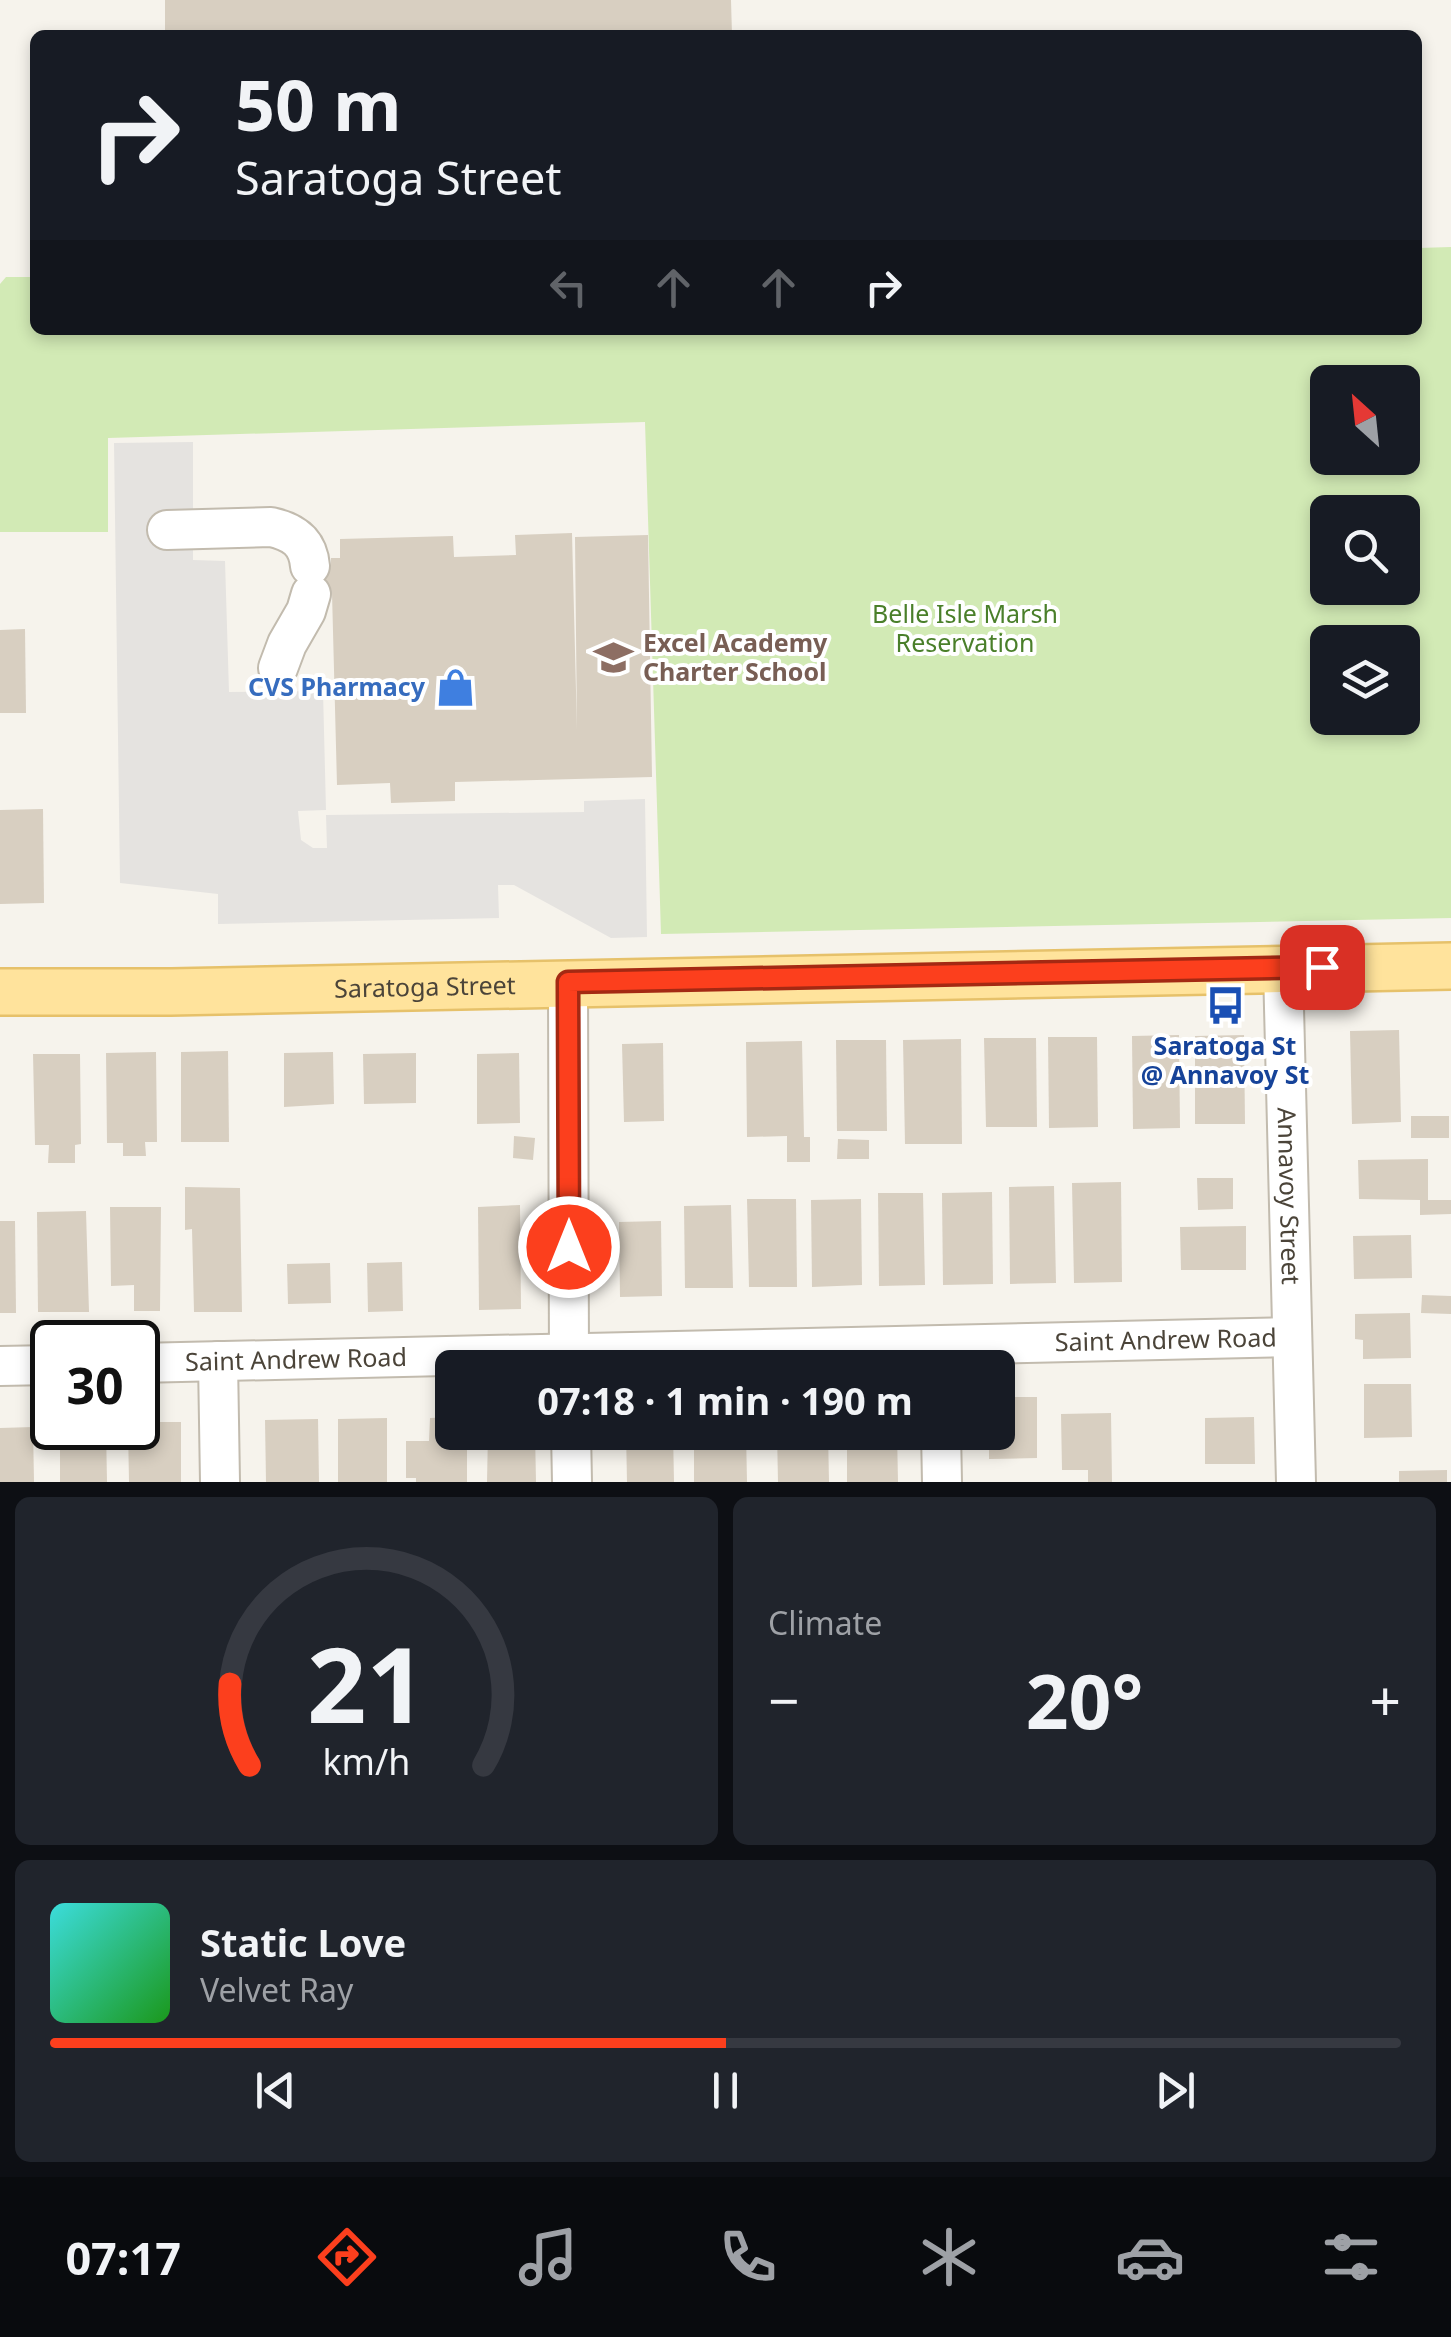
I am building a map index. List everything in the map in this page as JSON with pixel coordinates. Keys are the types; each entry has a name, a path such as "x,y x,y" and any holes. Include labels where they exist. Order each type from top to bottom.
{"main road":[{"name":"Saratoga Street","path":"0,992 172,992 1451,966"}],"street":[{"path":"167,530 271,527 286,530 305,546 310,580 306,610 278,668"},
{"name":"Annavoy Street","path":"1283,968 1296,1482"},
{"path":"568,982 569,1350"},
{"name":"Saint Andrew Road","path":"1015,1352 1291,1336"},
{"name":"Saint Andrew Road","path":"160,1362 435,1360"},
{"path":"218,1361 220,1482"},
{"path":"0,1366 30,1365"},
{"path":"571,1450 572,1482"},
{"path":"941,1450 942,1482"}],"green space":[{"name":"Belle Isle Marsh Reservation","path":"1451,247 1451,918 661,934 645,422 108,438 108,532 0,532 0,284 6,277 30,277 30,335 1422,335 1422,248"}],"shaded area":[{"path":"193,442 193,560 225,561 229,692 323,691 326,810 298,811 301,840 313,848 327,848 326,815 584,812 584,801 645,799 647,937 611,938 514,885 498,885 499,918 218,924 218,894 120,883 114,443"}],"building":[{"path":"165,0 731,0 732,30 165,30"},
{"name":"CVS Pharmacy","path":"572,533 577,730 575,537 648,535 652,777 455,782 455,801 391,803 390,783 337,785 332,593 298,595 297,566 331,565 331,558 340,558 340,539 453,536 454,557 516,555 515,535"},
{"path":"25,629 26,713 0,713 0,630"},
{"path":"43,809 44,903 0,904 0,810"},
{"path":"1399,1030 1401,1122 1352,1124 1350,1031"},
{"path":"1179,1035 1180,1128 1133,1129 1132,1036"},
{"path":"1244,1035 1245,1124 1195,1124 1195,1036"},
{"path":"1048,1037 1097,1037 1098,1127 1049,1128"},
{"path":"984,1038 1036,1038 1037,1127 986,1127"},
{"path":"961,1039 962,1144 905,1144 903,1040"},
{"path":"836,1040 886,1040 887,1131 837,1131"},
{"path":"802,1041 804,1137 810,1137 810,1162 787,1162 787,1136 747,1137 746,1042"},
{"path":"663,1043 664,1121 624,1122 622,1044"},
{"path":"228,1051 229,1142 181,1142 181,1052"},
{"path":"156,1052 157,1142 145,1142 146,1156 123,1156 123,1143 107,1143 106,1053"},
{"path":"333,1052 334,1104 284,1107 284,1053"},
{"path":"416,1053 416,1103 364,1104 363,1054"},
{"path":"519,1053 520,1123 477,1124 477,1054"},
{"path":"33,1054 80,1054 81,1144 75,1145 75,1163 48,1163 49,1145 35,1145"},
{"path":"1411,1116 1449,1116 1449,1138 1411,1138"},
{"path":"514,1136 535,1138 533,1160 513,1158"},
{"path":"838,1139 869,1140 869,1159 837,1159"},
{"path":"1428,1159 1428,1200 1451,1200 1451,1214 1420,1215 1420,1200 1359,1199 1358,1160"},
{"path":"1197,1178 1233,1178 1233,1209 1198,1210"},
{"path":"1121,1182 1122,1282 1074,1283 1072,1183"},
{"path":"1054,1186 1056,1283 1010,1284 1009,1187"},
{"path":"185,1187 240,1188 242,1312 194,1312 192,1229 185,1230"},
{"path":"992,1192 993,1284 943,1285 942,1193"},
{"path":"878,1193 923,1193 925,1285 879,1286"},
{"path":"747,1199 796,1199 797,1287 749,1287"},
{"path":"861,1199 862,1285 812,1287 811,1200"},
{"path":"520,1205 521,1309 479,1310 478,1207"},
{"path":"731,1205 733,1288 685,1288 684,1206"},
{"path":"110,1207 161,1207 160,1311 134,1311 134,1285 111,1286"},
{"path":"86,1211 89,1312 38,1312 37,1212"},
{"path":"0,1221 15,1221 16,1313 0,1313"},
{"path":"661,1221 662,1296 620,1297 619,1222"},
{"path":"1246,1226 1246,1270 1181,1270 1180,1227"},
{"path":"1411,1235 1412,1278 1354,1279 1353,1236"},
{"path":"402,1262 403,1311 368,1312 367,1263"},
{"path":"330,1263 331,1303 288,1304 287,1264"},
{"path":"1422,1295 1451,1296 1451,1314 1421,1313"},
{"path":"1410,1313 1411,1358 1363,1359 1363,1340 1355,1339 1355,1314"},
{"path":"1364,1384 1411,1384 1412,1437 1364,1438"},
{"path":"1015,1397 1037,1397 1037,1458 989,1459 989,1450 1015,1450"},
{"path":"1111,1413 1112,1482 1088,1482 1088,1470 1062,1470 1061,1414"},
{"path":"1254,1417 1255,1464 1205,1464 1205,1418"},
{"path":"387,1418 387,1482 338,1482 338,1419"},
{"path":"430,1418 435,1418 435,1450 467,1450 467,1482 416,1482 416,1478 406,1478 406,1441 429,1441"},
{"path":"318,1419 319,1482 266,1482 265,1420"},
{"path":"160,1422 181,1422 181,1482 129,1482 128,1450 160,1450"},
{"path":"30,1427 34,1482 0,1482 0,1428"},
{"path":"60,1450 106,1450 107,1482 60,1482"},
{"path":"488,1450 535,1450 536,1482 487,1482"},
{"path":"626,1450 673,1450 674,1482 627,1482"},
{"path":"694,1450 746,1450 747,1482 694,1482"},
{"path":"777,1450 828,1450 829,1482 778,1482"},
{"path":"847,1450 897,1450 898,1482 847,1482"},
{"path":"1447,1470 1447,1482 1399,1482 1399,1471"}],"place":[{"name":"Excel Academy Charter School","path":"613,657"},
{"name":"CVS Pharmacy","path":"455,687"},
{"name":"Saratoga St @ Annavoy St","path":"1225,1005"}],"route":[{"path":"569,1247 568,982 1322,967"}]}
